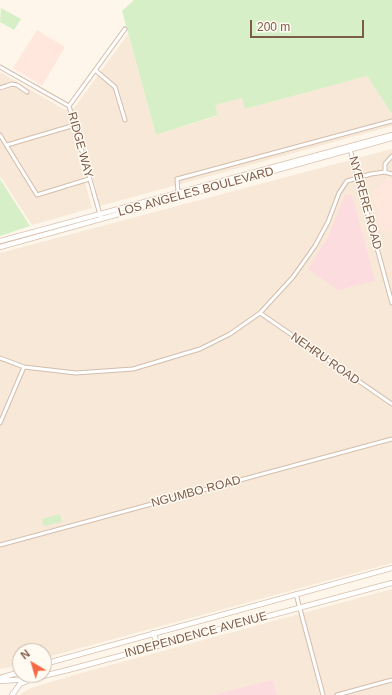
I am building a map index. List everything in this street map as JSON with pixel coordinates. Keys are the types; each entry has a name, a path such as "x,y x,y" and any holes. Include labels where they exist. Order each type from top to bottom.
{"main road":[{"name":"LOS ANGELES BOULEVARD","path":"0,242 350,148 392,135"},
{"name":"LOS ANGELES BOULEVARD","path":"0,247 178,192 392,138"},
{"name":"INDEPENDENCE AVENUE","path":"52,662 392,568"},
{"name":"INDEPENDENCE AVENUE","path":"52,673 392,583"},
{"path":"153,633 158,645"},
{"path":"0,678 12,674"},
{"name":"INDEPENDENCE AVENUE","path":"0,681 12,680"},
{"path":"12,695 22,683"}],"street":[{"path":"69,106 125,29"},
{"name":"RIDGE WAY","path":"0,67 69,106 100,216"},
{"path":"95,70 115,87 125,120"},
{"path":"0,88 12,84 17,85 27,92"},
{"path":"178,192 177,179 392,121"},
{"path":"7,145 74,125"},
{"path":"0,135 37,195 89,179"},
{"name":"NYERERE ROAD","path":"350,148 392,303"},
{"path":"385,172 385,164 392,156"},
{"path":"0,358 24,367 76,373 133,369 200,349 230,334 260,313 281,291 304,263 328,222 343,185 347,180 385,172 392,174"},
{"name":"NEHRU ROAD","path":"260,313 392,404"},
{"path":"0,423 24,367"},
{"name":"NGUMBO ROAD","path":"0,545 392,439"},
{"path":"296,594 323,695"},
{"path":"337,695 392,680"}],"shaded area":[{"path":"37,30 65,47 42,86 13,68"},
{"path":"128,34 156,135 217,116 214,105 242,98 245,109 367,76 392,114 392,126 100,206 86,151 77,153 92,208 32,225 0,176 0,72 65,110 75,107"},
{"path":"392,149 392,563 52,656 52,643 12,643 12,667 0,669 0,253"},
{"path":"388,177 392,180 392,229 382,233 372,191"},
{"path":"345,195 352,195 375,281 338,290 308,269 328,237"},
{"path":"392,589 392,695 277,695 273,681 212,695 19,695 31,688 52,683 52,682"},
{"path":"273,680 277,695 212,695"}],"green space":[{"path":"134,0 392,0 392,114 367,76 245,109 242,98 215,105 218,115 156,135 122,11"},
{"path":"1,8 21,19 14,30 0,22"},
{"path":"0,179 30,226 0,236"},
{"path":"60,514 62,522 44,526 42,519"}]}
